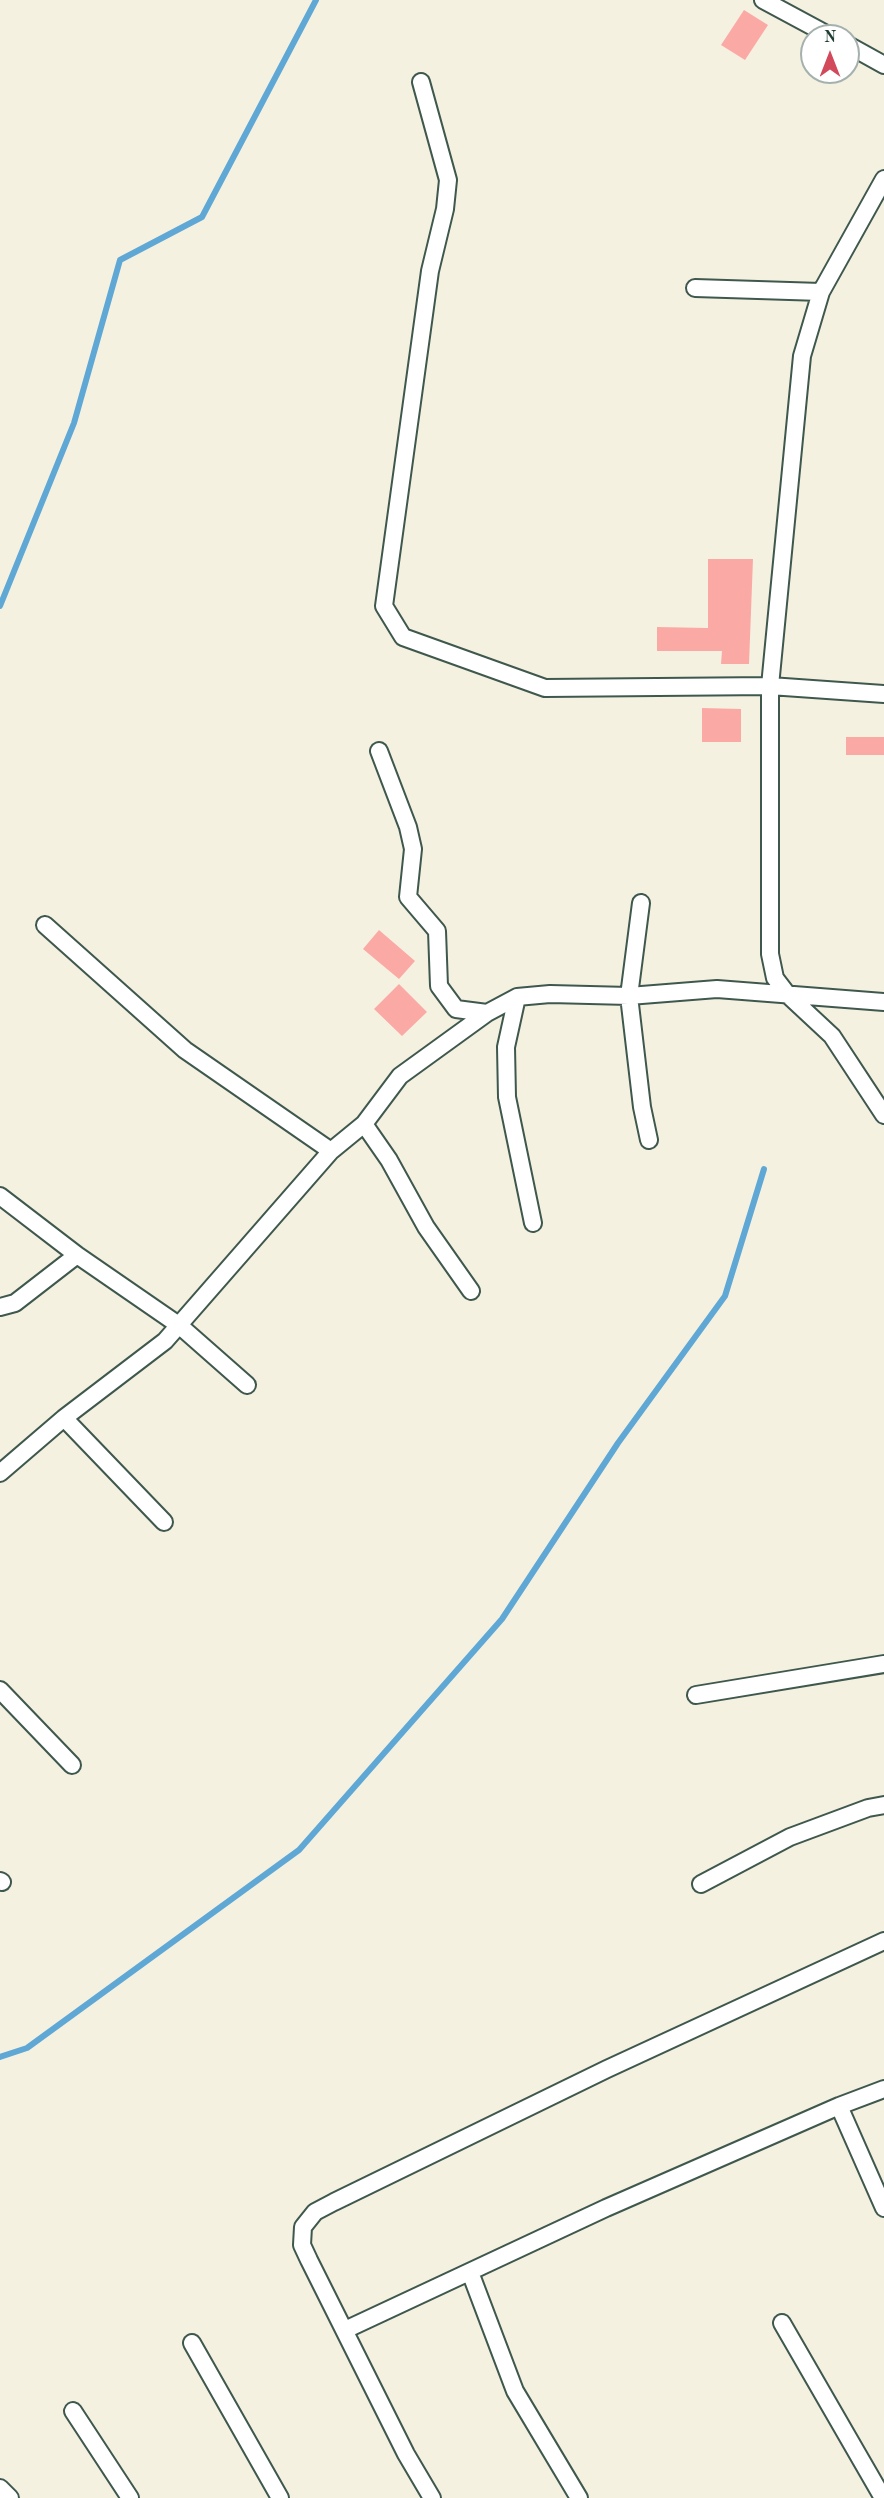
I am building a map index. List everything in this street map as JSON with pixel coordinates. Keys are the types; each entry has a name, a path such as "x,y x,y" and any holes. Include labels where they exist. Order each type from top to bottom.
{"street":[{"path":"763,0 808,24"},
{"path":"860,52 884,65"},
{"path":"422,82 448,180 446,209 430,271 384,606 403,637 545,688 770,686 884,694"},
{"path":"884,179 821,292 802,356 770,686 770,954 775,978 788,995 832,1036 884,1115"},
{"path":"695,288 821,292"},
{"path":"379,751 408,827 413,849 408,897 437,931 439,986 456,1009 487,1013"},
{"path":"641,903 629,996 642,1107 649,1140"},
{"path":"45,926 185,1050 331,1151"},
{"path":"0,1473 64,1418 165,1341 331,1151 364,1124 400,1076 487,1013 517,997 550,994 629,996 717,989 884,1002"},
{"path":"517,997 506,1047 507,1096 533,1223"},
{"path":"364,1124 390,1160 426,1227 471,1291"},
{"path":"0,1196 77,1255 180,1326 247,1385"},
{"path":"0,1307 15,1303 77,1255"},
{"path":"64,1418 164,1522"},
{"path":"696,1695 884,1664"},
{"path":"0,1690 72,1765"},
{"path":"701,1884 790,1837 868,1808 884,1805"},
{"path":"432,2498 406,2454 302,2245 303,2227 315,2212 607,2068 884,1941"},
{"path":"345,2330 606,2208 839,2106 884,2090"},
{"path":"839,2106 884,2208"},
{"path":"470,2272 515,2391 579,2498"},
{"path":"782,2323 882,2498"},
{"path":"192,2343 280,2498"},
{"path":"73,2411 130,2498"},
{"path":"0,2488 10,2498"}],"building":[{"path":"744,10 768,25 745,60 721,45"},
{"path":"708,559 753,559 749,664 721,664 722,651 657,651 657,627 708,628"},
{"path":"702,708 741,709 741,742 702,742"},
{"path":"846,737 884,737 884,755 846,755"},
{"path":"379,930 415,961 399,979 363,949"},
{"path":"399,984 427,1012 402,1036 374,1009"}],"waterway":[{"path":"0,606 74,423 120,260 202,217 316,0"},
{"path":"0,2057 27,2048 299,1850 502,1619 618,1443 725,1296 764,1169"}]}
